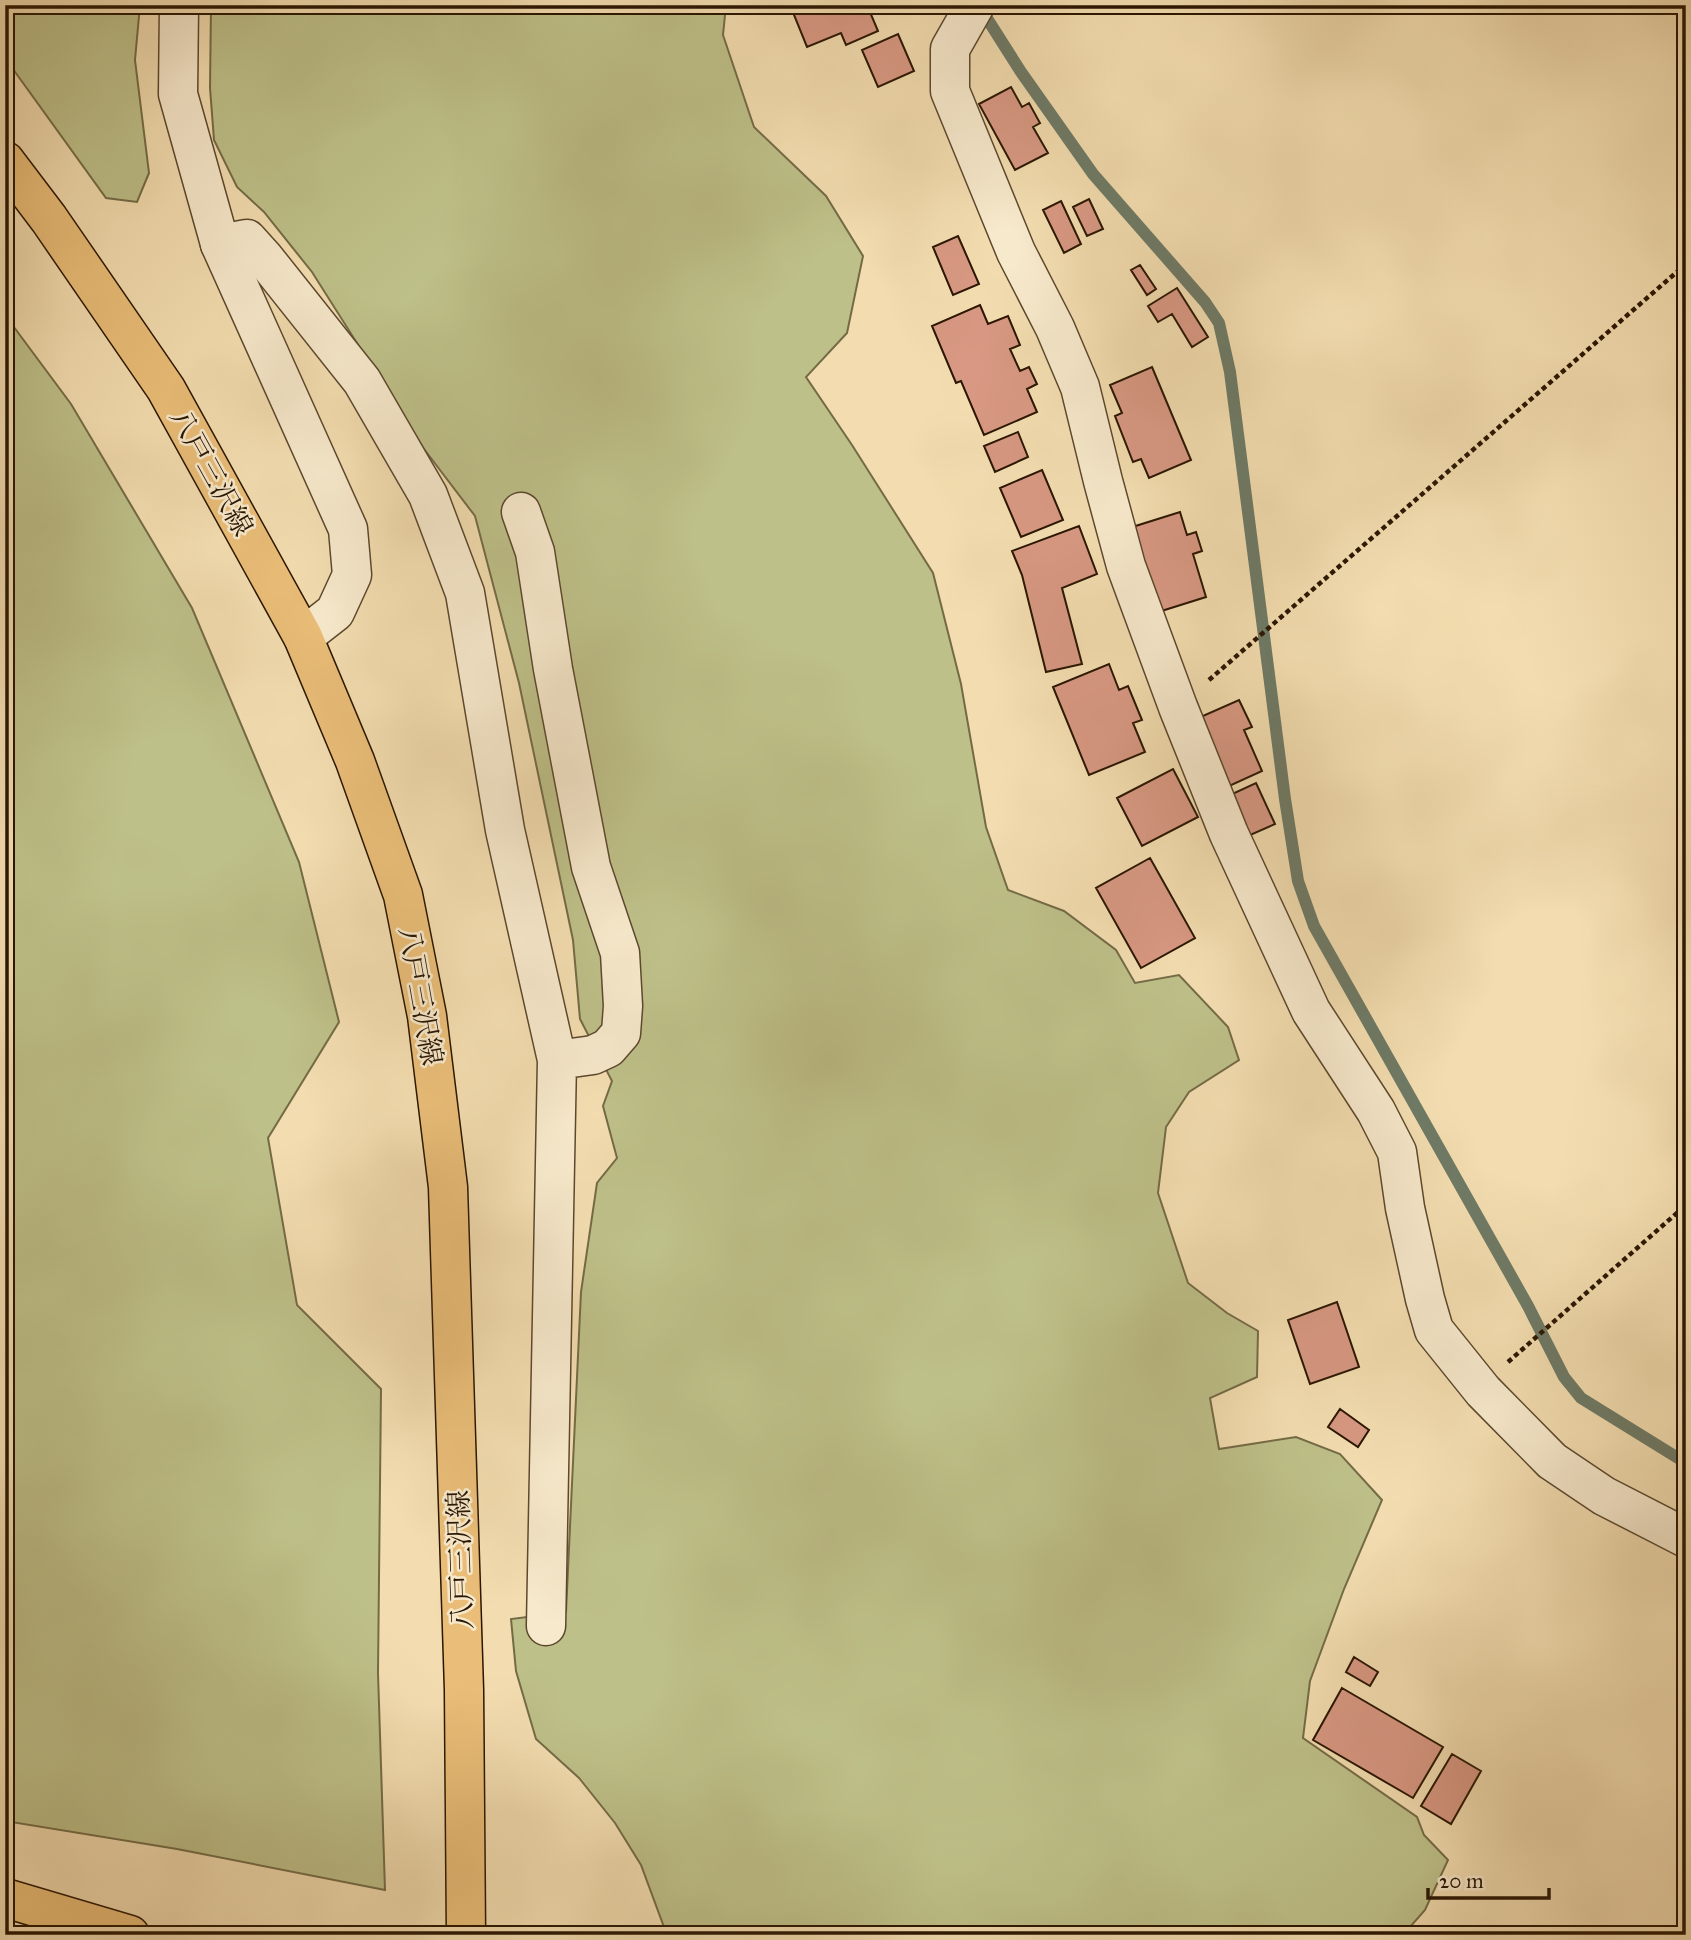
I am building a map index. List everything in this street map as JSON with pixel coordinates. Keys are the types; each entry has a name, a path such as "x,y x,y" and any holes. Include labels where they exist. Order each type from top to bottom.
{"main road":[{"name":"八戸三沢線","path":"5,161 166,389 303,637 355,761 403,895 427,1016 448,1187 464,1690 466,1935"},
{"path":"5,1898 130,1935"}],"street":[{"path":"179,5 178,94 220,244 348,529 352,575 335,612 303,637"},
{"path":"975,5 950,49 950,91 1016,252 1055,328 1080,387 1126,566 1229,834 1311,1011 1376,1111 1397,1152 1405,1208 1434,1329 1483,1391 1552,1461 1604,1496 1686,1538"},
{"path":"220,244 247,239 362,380 428,495 465,593 505,830 557,1060 546,1626"},
{"path":"521,512 535,552 553,669 592,867 620,953 623,1006 621,1033 608,1048 593,1055 557,1060"}],"path":[{"path":"1178,707 1686,264"},
{"path":"1483,1391 1513,1356 1686,1205"}],"green space":[{"path":"5,5 140,5 135,60 149,173 137,202 106,198 5,58"},
{"path":"211,5 726,5 723,35 754,127 826,196 863,256 847,333 806,377 933,573 961,684 986,827 1008,890 1064,911 1116,950 1135,983 1179,975 1228,1027 1239,1060 1189,1092 1166,1127 1158,1193 1188,1283 1227,1313 1258,1331 1257,1377 1210,1398 1219,1449 1296,1437 1340,1454 1382,1500 1344,1589 1310,1681 1303,1738 1417,1817 1424,1835 1448,1860 1425,1910 1403,1935 677,1935 664,1927 641,1865 615,1823 579,1778 536,1739 516,1671 511,1619 566,1612 581,1292 597,1183 617,1158 603,1106 612,1081 580,1019 573,940 519,683 475,516 424,449 312,272 264,212 237,187 214,140 210,88"},
{"path":"5,315 71,404 192,608 299,862 339,1022 268,1138 297,1305 381,1389 378,1673 385,1890 177,1849 5,1821"}],"building":[{"path":"790,5 867,5 878,31 846,45 841,33 807,47"},
{"path":"898,34 914,71 878,87 862,50"},
{"path":"1011,87 1022,107 1029,103 1040,123 1033,127 1048,153 1015,170 979,104"},
{"path":"1089,199 1103,229 1087,236 1073,207"},
{"path":"1061,201 1081,244 1064,253 1043,210"},
{"path":"958,236 979,284 953,295 933,247"},
{"path":"1140,265 1156,289 1147,295 1131,270"},
{"path":"1177,288 1208,337 1192,347 1172,314 1158,322 1148,306"},
{"path":"980,305 988,324 1008,316 1020,345 1010,349 1020,371 1029,367 1037,384 1027,389 1037,412 984,435 961,381 956,383 932,326"},
{"path":"1152,367 1191,460 1149,478 1141,459 1133,462 1115,416 1122,413 1110,385"},
{"path":"1018,432 1028,457 995,472 984,446"},
{"path":"1042,470 1063,520 1021,537 1000,488"},
{"path":"1180,512 1187,535 1196,532 1202,551 1193,554 1206,597 1152,614 1126,529"},
{"path":"1079,526 1097,574 1062,588 1082,664 1046,672 1022,575 1012,551"},
{"path":"1109,664 1119,690 1128,686 1142,720 1133,723 1145,752 1089,775 1053,687"},
{"path":"1239,700 1252,727 1244,730 1262,771 1227,787 1196,719"},
{"path":"1173,769 1198,817 1142,846 1117,798"},
{"path":"1256,783 1275,824 1248,836 1230,795"},
{"path":"1150,858 1195,938 1141,968 1096,888"},
{"path":"1337,1302 1359,1367 1310,1384 1288,1320"},
{"path":"1340,1409 1369,1430 1358,1447 1328,1427"},
{"path":"1354,1657 1378,1672 1370,1686 1346,1672"},
{"path":"1342,1688 1443,1747 1413,1798 1313,1740"},
{"path":"1452,1754 1481,1771 1451,1824 1421,1806"}],"waterway":[{"path":"981,9 1021,72 1093,174 1205,302 1219,323 1230,372 1285,799 1298,881 1314,926 1528,1306 1564,1377 1581,1398 1686,1463"}]}
